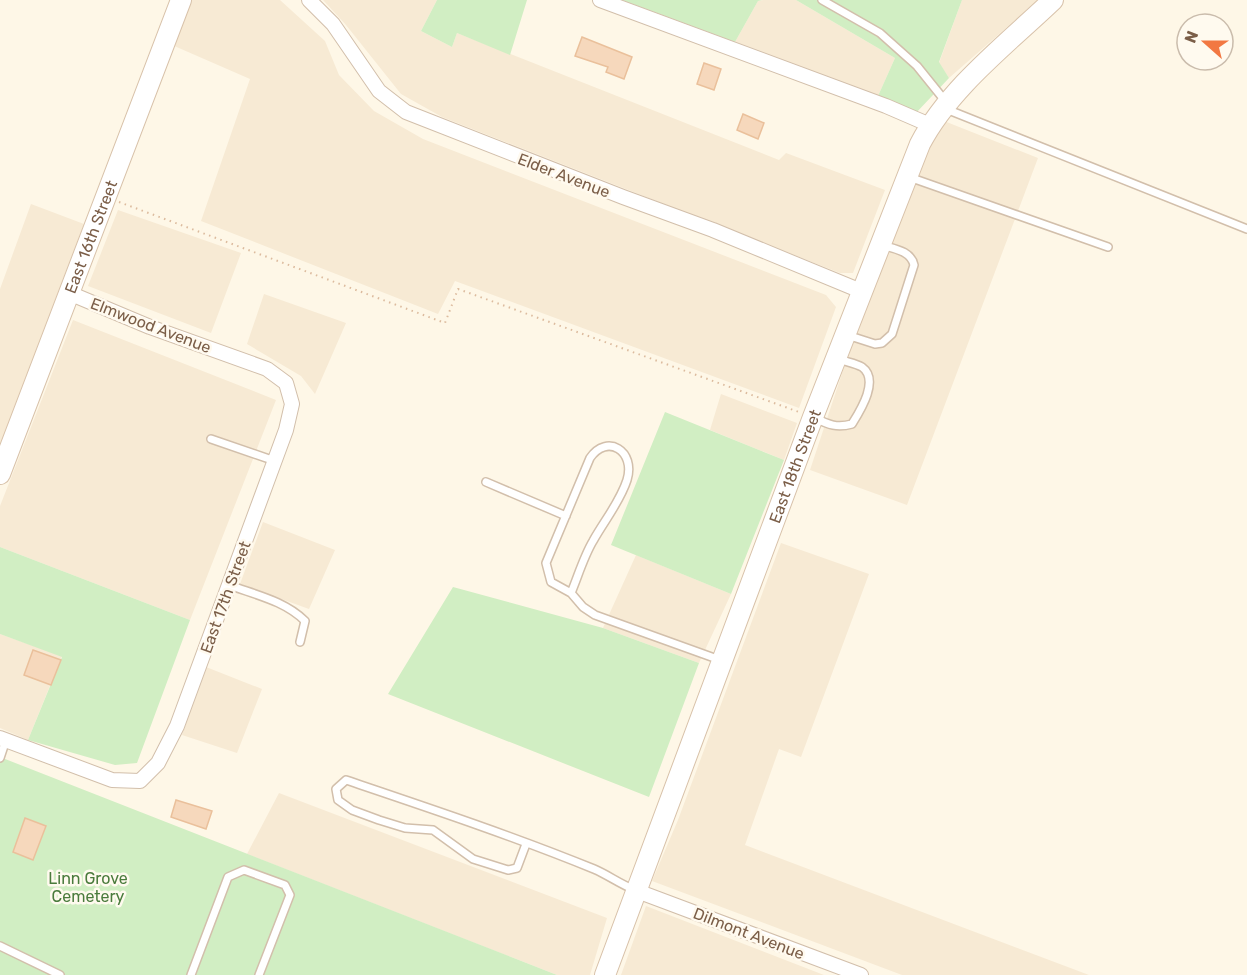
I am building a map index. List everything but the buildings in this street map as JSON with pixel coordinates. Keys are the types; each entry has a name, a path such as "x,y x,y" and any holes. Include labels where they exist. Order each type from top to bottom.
{"street":[{"name":"East 16th Street","path":"0,474 181,0"},
{"name":"Elder Avenue","path":"309,0 333,24 379,91 406,112 713,230 861,291"},
{"path":"600,0 875,102 930,125"},
{"name":"East 18th Street","path":"605,975 861,291 930,125 946,106 1053,0"},
{"name":"Elmwood Avenue","path":"69,293 150,327 235,357"},
{"name":"East 17th Street","path":"3,739 112,780 140,781 158,764 177,726 275,461 292,404 286,383 267,369 235,357"},
{"name":"Dilmont Avenue","path":"637,891 861,975"}],"lane":[{"path":"822,0 880,33 917,66 946,106 1247,229"},
{"path":"907,176 1108,247"},
{"path":"845,335 875,344 882,343 892,334 914,265 913,259 905,253 879,245"},
{"path":"813,417 830,426 852,424 870,385 868,375 862,368 836,358"},
{"path":"211,440 275,461"},
{"path":"571,593 593,540 628,478 630,464 622,451 614,447 603,446 596,450 590,458 546,563 551,582 571,593 583,607 595,615 722,661"},
{"path":"486,482 566,516"},
{"path":"229,585 286,605 297,613 305,621 300,642"},
{"path":"0,758 3,739"},
{"path":"526,844 517,868 508,870 473,859 433,830 405,828 352,810 338,800 336,789 346,780 526,844 596,870 637,891"},
{"path":"191,975 228,877 244,870 285,885 290,894 259,975"},
{"path":"0,946 60,975"}],"path":[{"path":"107,198 445,323 458,289 813,417"}],"shaded area":[{"path":"190,0 280,0 325,41 339,75 374,111 423,139 826,295 836,307 799,408 455,281 438,314 201,221 250,79 172,45"},
{"path":"323,0 437,0 421,31 452,47 457,33 779,160 786,153 885,190 853,273 840,273 442,117 401,94"},
{"path":"796,0 895,58 878,96 735,42 758,1"},
{"path":"962,0 1038,0 949,78 939,63"},
{"path":"944,121 1038,158 907,505 810,470 867,298 926,144"},
{"path":"31,204 84,224 0,445 0,289"},
{"path":"118,210 241,253 211,333 88,286"},
{"path":"264,294 346,323 315,394 301,376 247,344"},
{"path":"73,320 276,400 190,620 0,547 0,506"},
{"path":"721,394 797,423 784,460 710,430"},
{"path":"263,522 335,550 309,609 240,584"},
{"path":"781,543 869,574 801,757 779,749 745,845 1089,975 902,975 652,881 678,820"},
{"path":"636,555 731,594 699,663 603,628"},
{"path":"0,634 62,656 28,740 0,728"},
{"path":"206,667 262,689 237,753 182,735"},
{"path":"279,793 607,918 590,975 557,975 247,854"},
{"path":"646,906 824,975 621,975"}],"green space":[{"path":"437,0 527,0 510,55 457,33 452,47 421,31"},
{"path":"622,0 762,0 758,1 735,42"},
{"path":"796,0 962,0 939,62 949,78 915,114 878,96 895,58"},
{"path":"665,412 784,460 731,594 611,545"},
{"path":"0,547 190,620 137,763 115,765 28,740 62,657 0,634"},
{"path":"453,587 603,628 699,663 649,797 388,694"},
{"name":"Linn Grove Cemetery","path":"0,757 557,975 0,975"}]}
